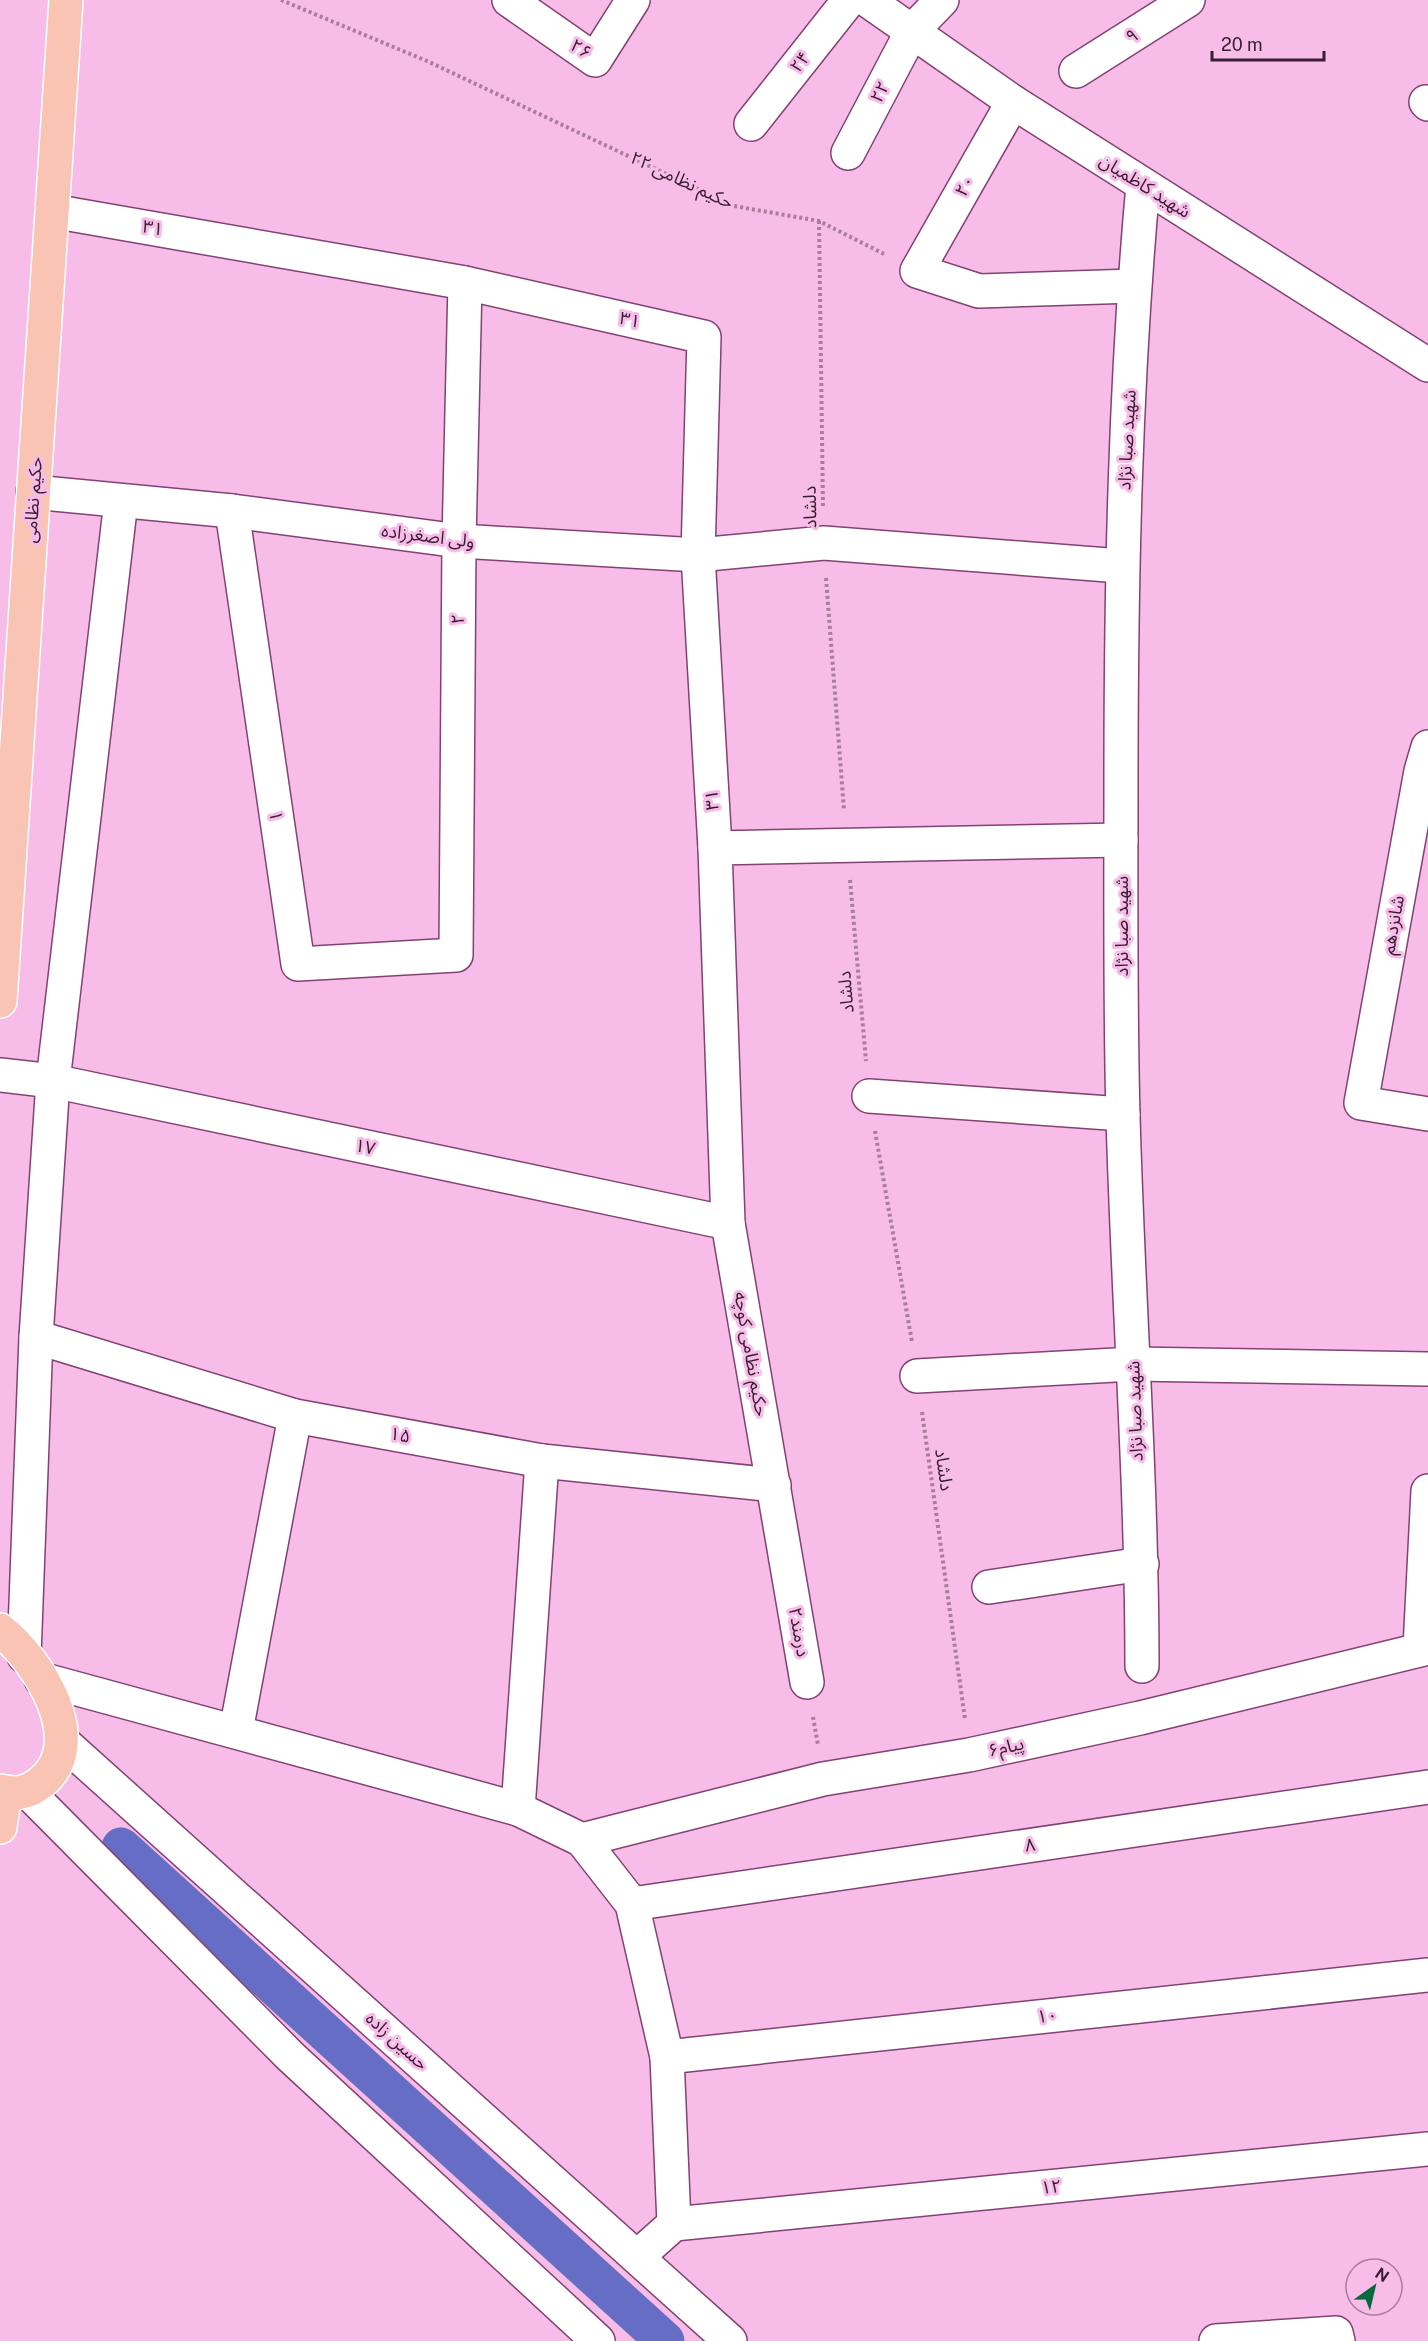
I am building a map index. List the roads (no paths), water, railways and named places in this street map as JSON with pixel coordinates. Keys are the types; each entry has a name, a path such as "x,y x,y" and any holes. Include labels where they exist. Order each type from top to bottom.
{"main road":[{"name":"حکیم نظامی","path":"0,1001 66,0"},
{"path":"0,1630 11,1638 32,1667 62,1725 63,1742 55,1768 49,1777 11,1792 0,1827"}],"street":[{"name":"۲۶","path":"509,0 595,60 633,0"},
{"name":"۲۴","path":"751,124 849,0"},
{"name":"شهید کاظمیان","path":"867,0 1013,102 1428,365"},
{"name":"۲۲","path":"848,153 912,31 942,0"},
{"name":"۹","path":"1076,71 1188,0"},
{"name":"۲۰","path":"1013,102 917,271 979,291 1134,286"},
{"name":"شهید صبا نژاد","path":"1142,1666 1142,1564 1123,1114 1121,840 1122,566 1134,286 1143,185"},
{"name":"۳۱","path":"52,211 465,283 704,337 698,555 715,848 728,1223"},
{"name":"۲","path":"456,955 459,541 465,283"},
{"name":"ولی اصغرزاده","path":"33,492 232,512 459,541 698,555 824,543 1122,566"},
{"path":"121,501 53,1081 36,1337 32,1667 236,1731 518,1809 582,1840 632,1904 667,2058 674,2224 637,2257"},
{"name":"۱","path":"232,512 298,964 456,955"},
{"name":"شانزدهم","path":"1426,764 1360,1103 1428,1114"},
{"path":"715,848 1121,840"},
{"name":"۱۷","path":"0,1075 53,1081 728,1223"},
{"path":"869,1096 1123,1114"},
{"name":"حکیم نظامی کوچه","path":"728,1223 774,1485"},
{"name":"۱۵","path":"36,1337 295,1416 542,1461 774,1485"},
{"path":"917,1376 1133,1364 1428,1368"},
{"path":"236,1731 295,1416"},
{"path":"518,1809 542,1461"},
{"name":"درمند۲","path":"774,1485 807,1682"},
{"path":"1424,1648 1428,1491"},
{"path":"989,1587 1142,1564"},
{"name":"۶پیام","path":"582,1840 824,1779 969,1755 1140,1718 1424,1648"},
{"name":"حسین زاده","path":"63,1742 730,2341"},
{"name":"۸","path":"632,1904 1428,1787"},
{"path":"11,1792 290,2056 598,2341"},
{"name":"۱۰","path":"667,2058 1428,1975"},
{"name":"۱۲","path":"674,2224 1428,2149"},
{"path":"1216,2341 1336,2333 1338,2341"}],"waterway":[{"path":"121,1847 665,2341"}]}
